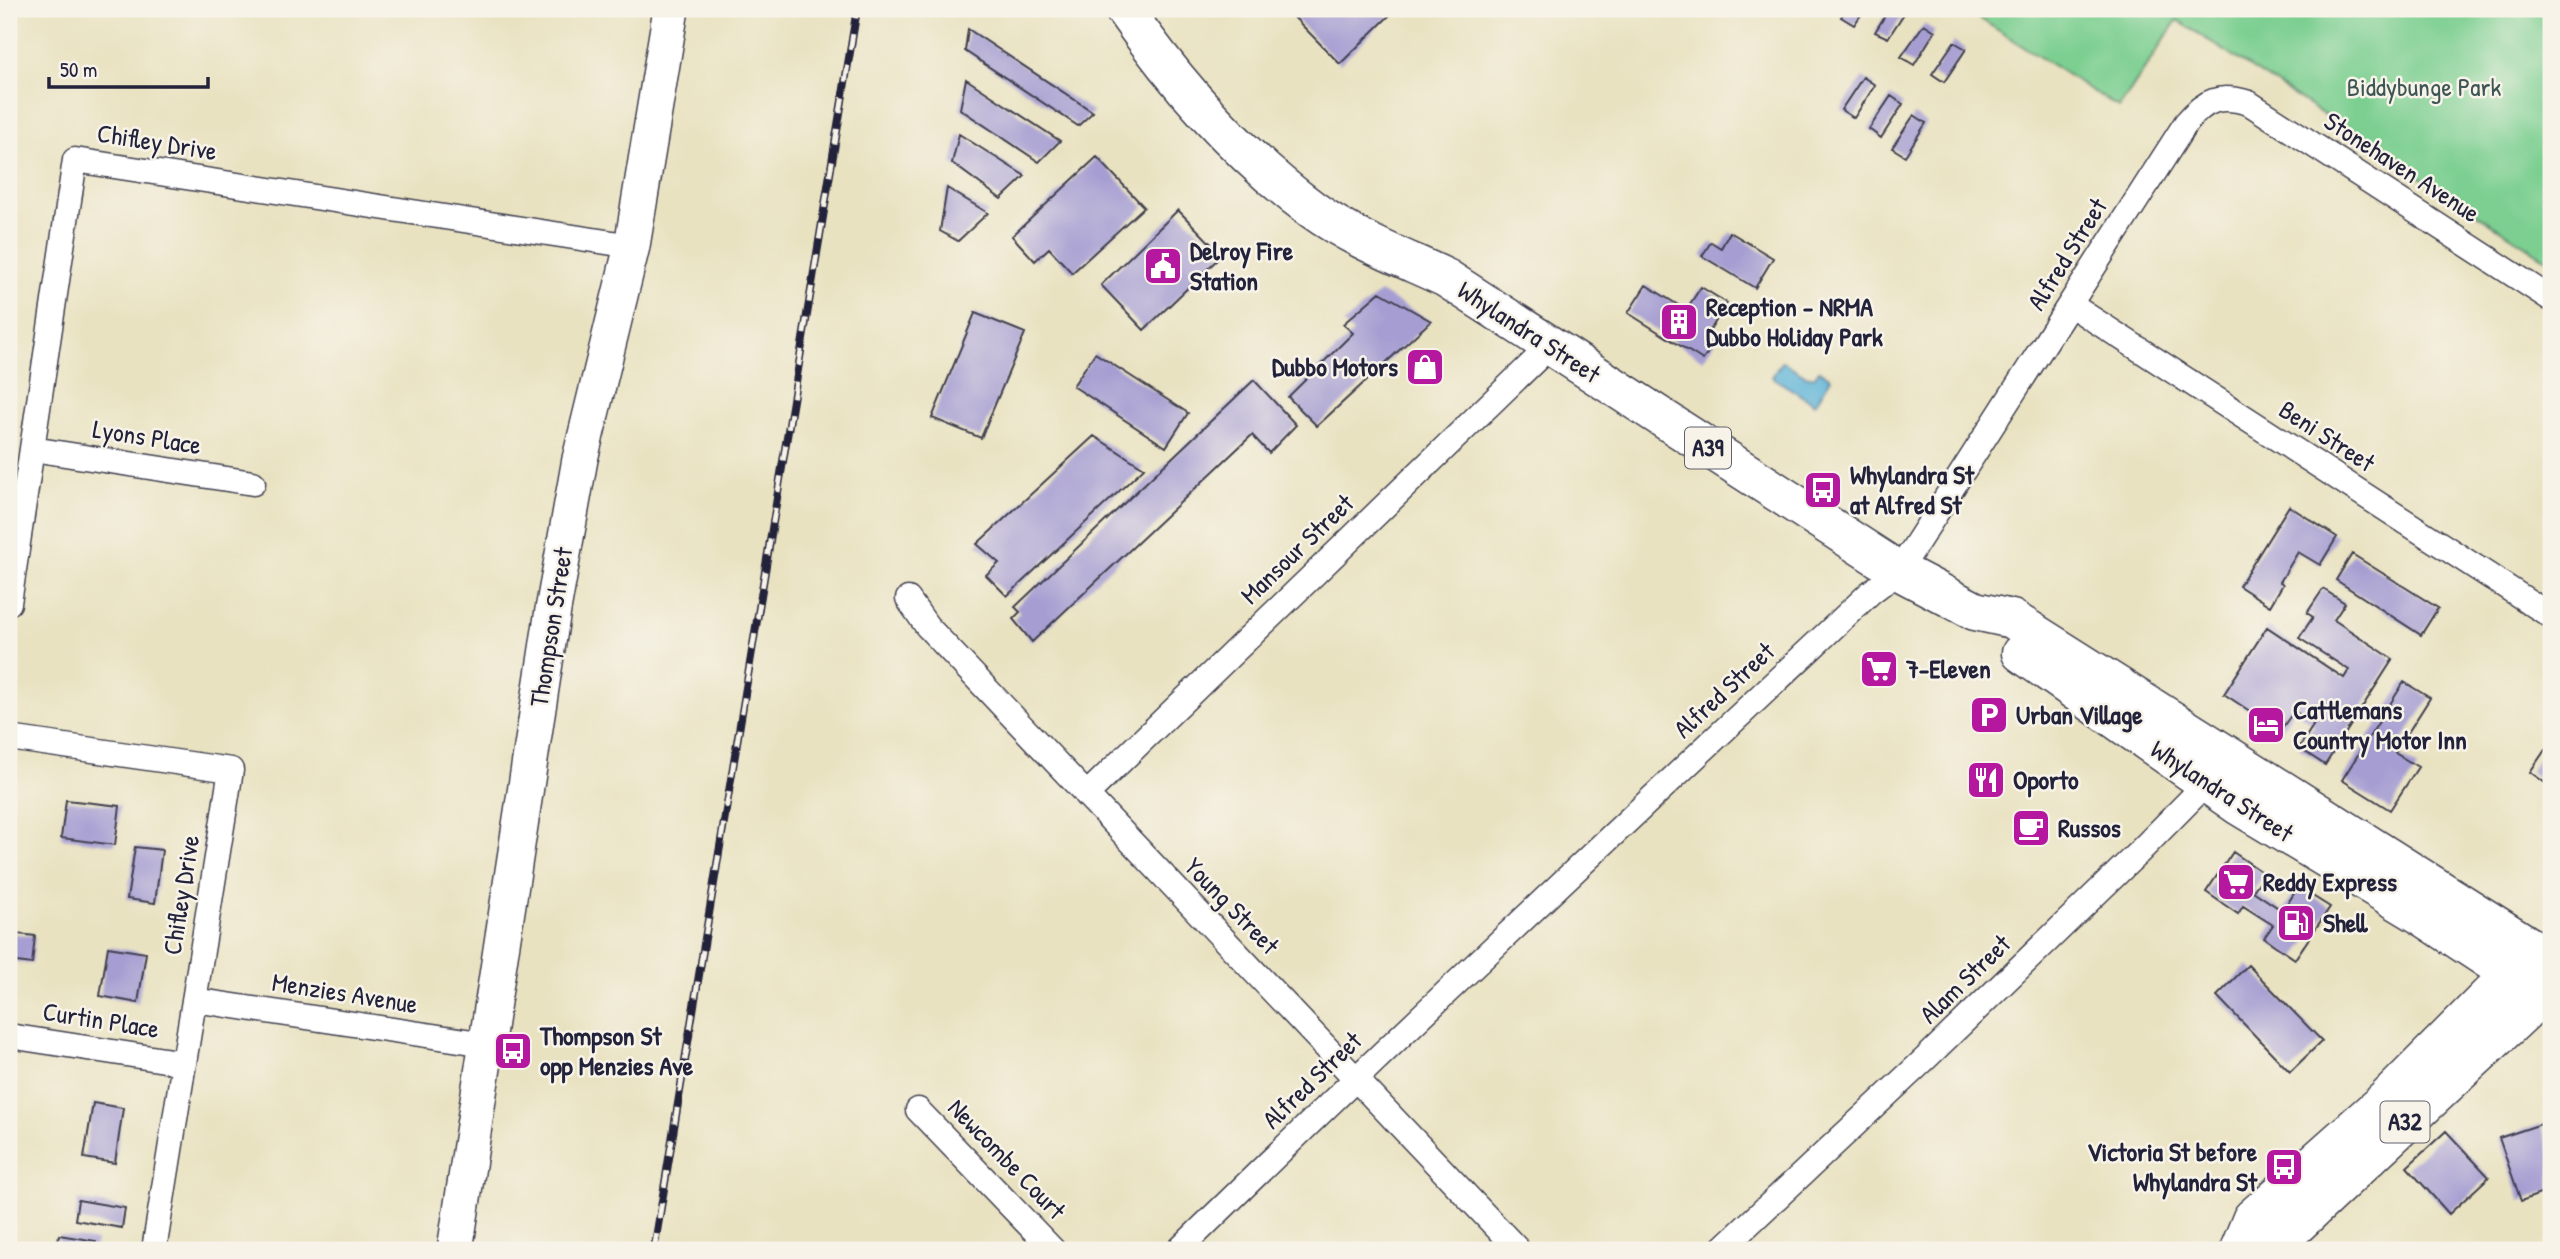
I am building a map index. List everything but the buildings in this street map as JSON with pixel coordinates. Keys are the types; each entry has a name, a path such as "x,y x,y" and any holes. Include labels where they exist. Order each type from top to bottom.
{"highway":[{"name":"Whylandra Street","path":"1124,9 1186,93 1234,142 1315,211 1366,242 1446,278 1899,571 1975,611 2012,619 2300,800 2542,972"},
{"name":"Whylandra Street","path":"1975,611 1998,638 2203,783 2422,915 2542,972"},
{"name":"A32","path":"2239,1250 2252,1219 2386,1099 2542,972"},
{"name":"A32","path":"2270,1250 2542,972"}],"street":[{"name":"Thompson Street","path":"455,1250 553,610 580,459 632,246 671,9"},
{"name":"Stonehaven Avenue","path":"2216,99 2234,99 2249,103 2551,299"},
{"name":"Alfred Street","path":"1179,1250 1356,1078 1861,601 1899,571 2186,123 2199,107 2216,99"},
{"name":"Chifley Drive","path":"9,603 75,160 632,246"},
{"name":"Beni Street","path":"2071,305 2551,616"},
{"name":"Mansour Street","path":"1086,795 1550,346"},
{"name":"Lyons Place","path":"32,449 253,483"},
{"name":"Young Street","path":"908,599 927,626 1518,1250"},
{"path":"2192,734 2209,760 2210,773 2203,783"},
{"name":"Chifley Drive","path":"9,738 231,770 154,1250"},
{"name":"Alam Street","path":"1721,1250 1925,1059 2138,853 2195,795 2203,783"},
{"name":"Menzies Avenue","path":"194,1000 486,1044"},
{"name":"Curtin Place","path":"9,1036 184,1063"},
{"name":"Newcombe Court","path":"918,1110 1054,1250"}],"green space":[{"name":"Biddybunge Park","path":"1965,9 2551,9 2551,262 2177,20 2119,108"}],"water":[{"path":"1782,361 1808,377 1815,376 1819,370 1831,378 1815,404 1772,377"}],"railway":[{"path":"654,1250 857,9"}],"place":[{"name":"Delroy Fire Station","path":"1163,266"},
{"name":"Reception - NRMA Dubbo Holiday Park","path":"1679,322"},
{"name":"Dubbo Motors","path":"1425,367"},
{"name":"Whylandra St at Alfred St","path":"1823,490"},
{"name":"7-Eleven","path":"1879,669"},
{"name":"Urban Village","path":"1989,715"},
{"name":"Cattlemans Country Motor Inn","path":"2266,725"},
{"name":"Oporto","path":"1986,780"},
{"name":"Russos","path":"2031,828"},
{"name":"Reddy Express","path":"2236,882"},
{"name":"Shell","path":"2296,923"},
{"name":"Thompson St opp Menzies Ave","path":"513,1051"},
{"name":"Victoria St before Whylandra St","path":"2284,1167"}]}
